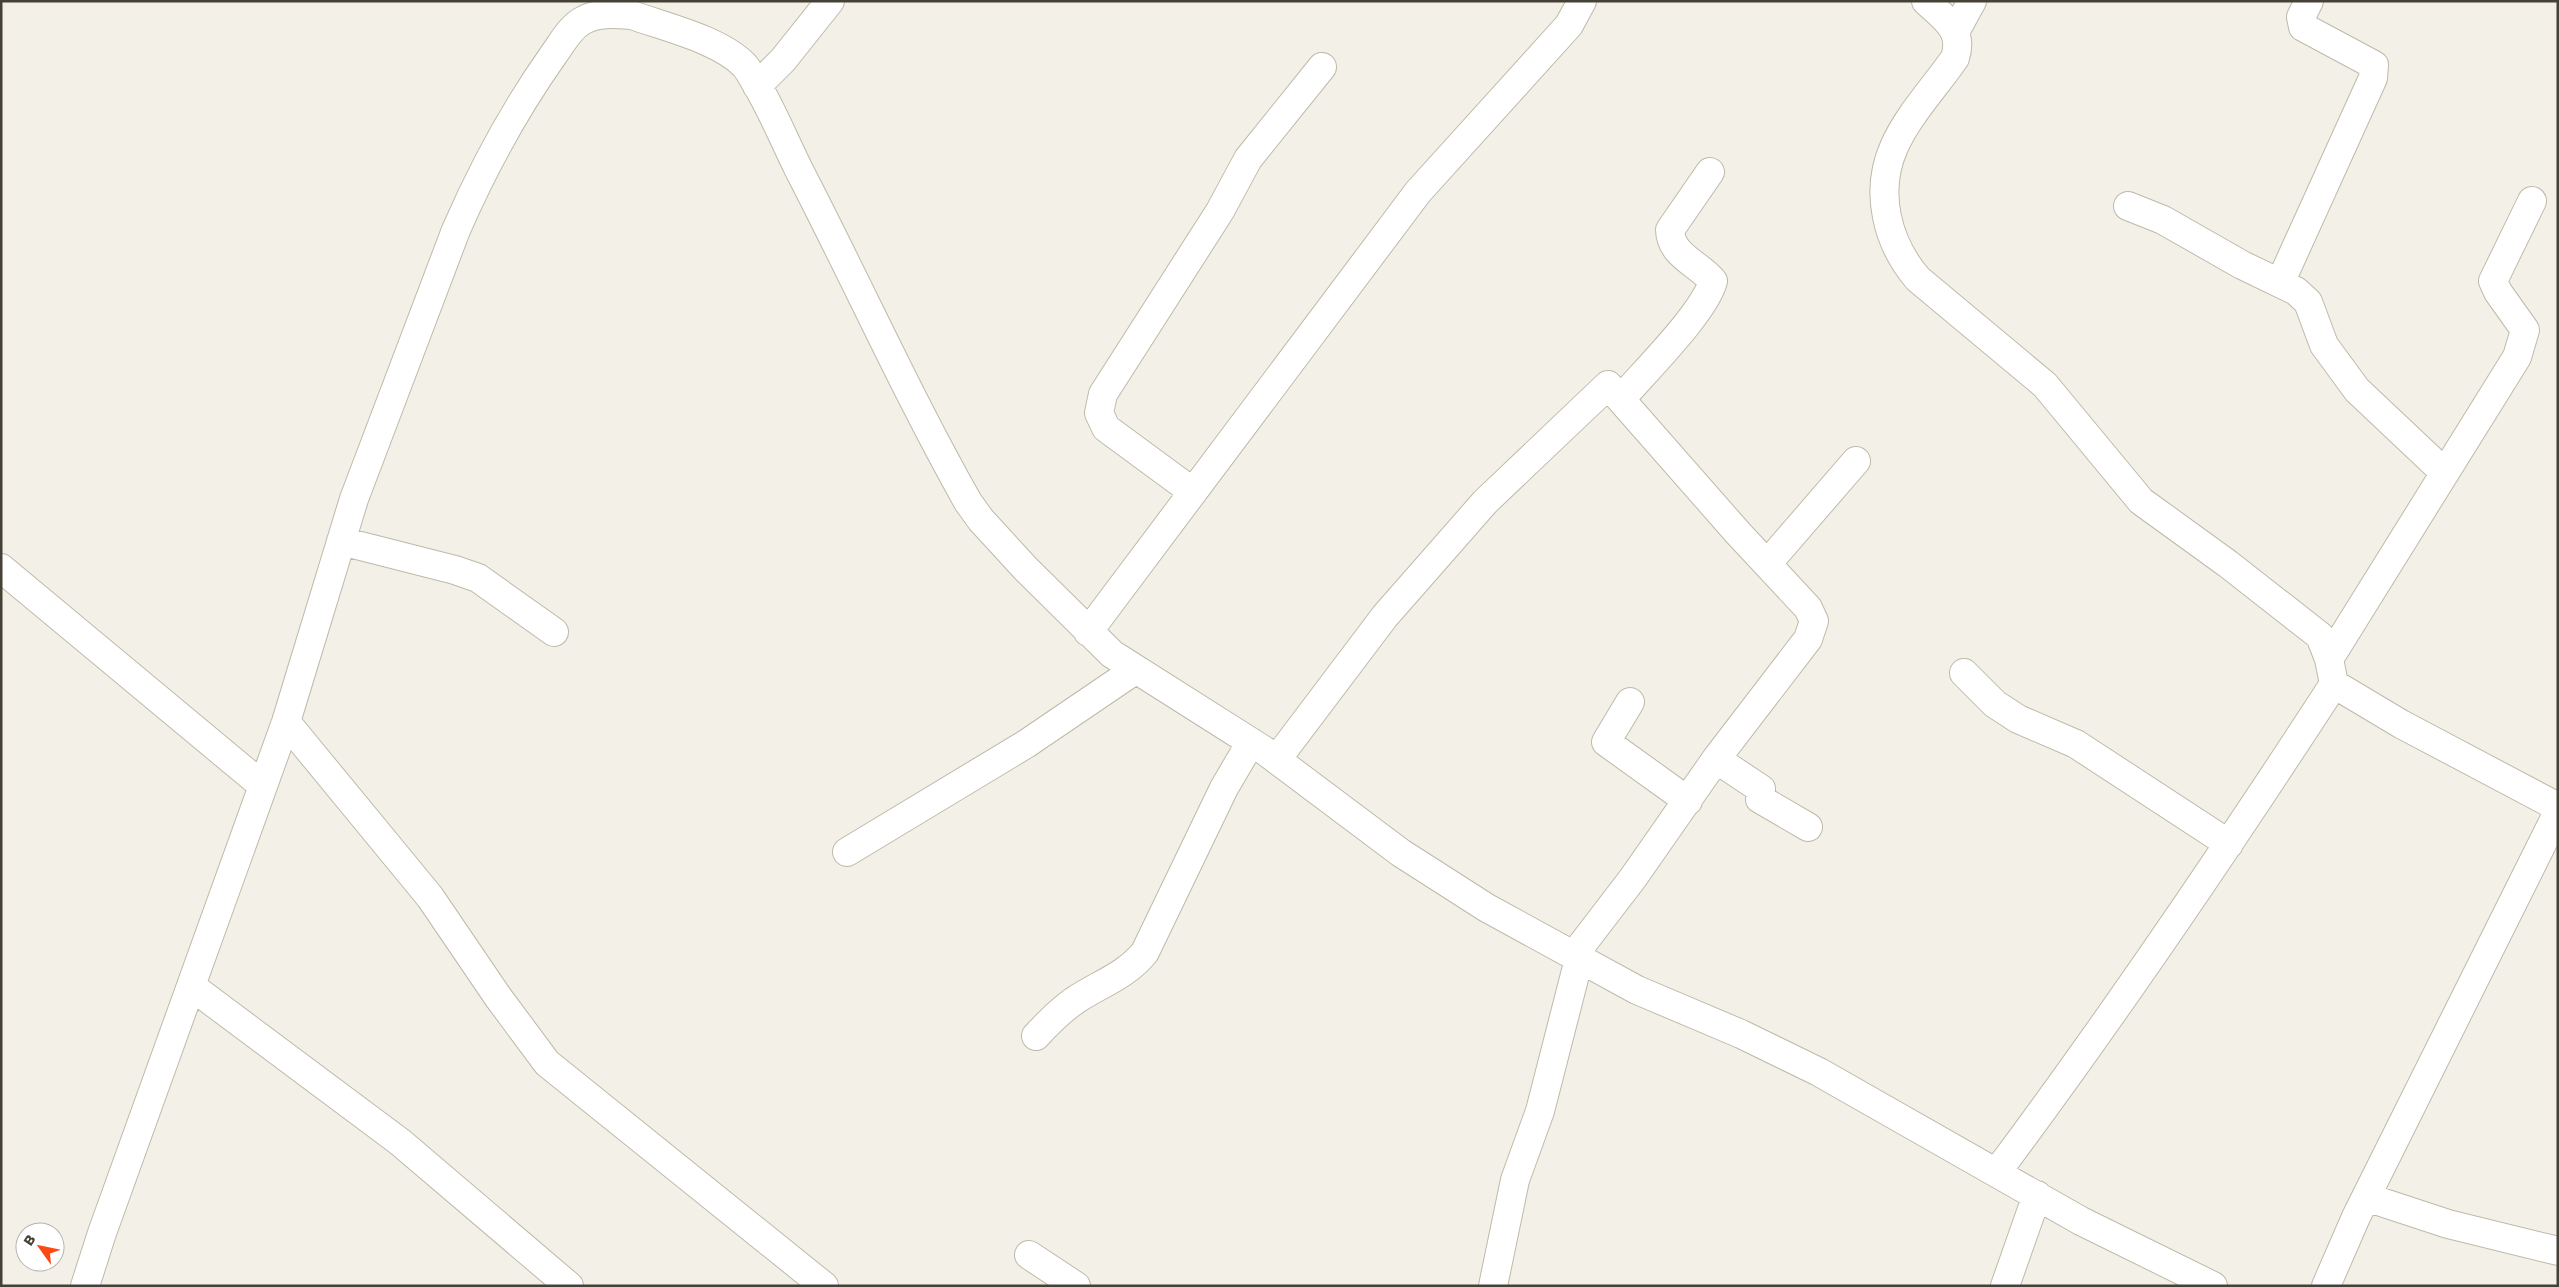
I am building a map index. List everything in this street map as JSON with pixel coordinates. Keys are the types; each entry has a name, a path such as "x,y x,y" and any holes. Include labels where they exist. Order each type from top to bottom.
{"street":[{"path":"757,86 783,60 830,1"},
{"path":"1088,632 1418,192 1569,25 1582,1"},
{"path":"1926,1 1955,32 1959,46 1955,58 1906,124 1894,147 1886,176 1885,210 1890,234 1906,265 1931,291 2044,385 2141,501 2320,636 2331,671 2401,724 2558,807"},
{"path":"1955,32 1972,1"},
{"path":"2280,283 2374,78 2374,65 2303,27 2301,17 2309,1"},
{"path":"86,1286 102,1233 286,722 354,500 434,285 475,187 516,112 572,30 586,19 620,8 632,15 707,42 744,65 757,86 842,254 902,381 968,502 1020,562 1112,654 1251,742 1401,853 1487,908 1636,990 1741,1034 1819,1072 2081,1220 2213,1286"},
{"path":"1193,492 1106,428 1099,413 1103,394 1220,211 1248,159 1322,67"},
{"path":"1621,399 1696,312 1710,290 1713,281 1674,248 1670,240 1670,230 1710,172"},
{"path":"1997,1172 2075,1068 2229,844 2445,473 2517,356 2525,330 2498,292 2493,281 2532,202"},
{"path":"2128,206 2163,220 2296,291 2308,302 2324,345 2357,390 2445,473"},
{"path":"1276,759 1385,616 1485,502 1608,385 1808,608 1814,621 1808,639 1716,759 1577,957 1540,1111 1515,1180 1493,1286"},
{"path":"1767,564 1856,461"},
{"path":"342,541 455,570 478,578 554,632"},
{"path":"1,568 263,786"},
{"path":"847,852 1026,744 1135,670"},
{"path":"1964,673 1994,704 2018,719 2076,744 2229,844"},
{"path":"1630,702 1606,742 1688,801"},
{"path":"286,722 430,897 503,1004 547,1063 824,1286"},
{"path":"1036,1036 1056,1015 1075,1000 1125,973 1145,952 1224,788 1251,742"},
{"path":"1716,759 1761,789 1760,799 1808,827"},
{"path":"2326,1286 2366,1197 2558,812"},
{"path":"191,986 400,1142 569,1286"},
{"path":"2005,1286 2037,1195"},
{"path":"2366,1197 2448,1224 2558,1251"},
{"path":"1029,1255 1076,1286"}]}
